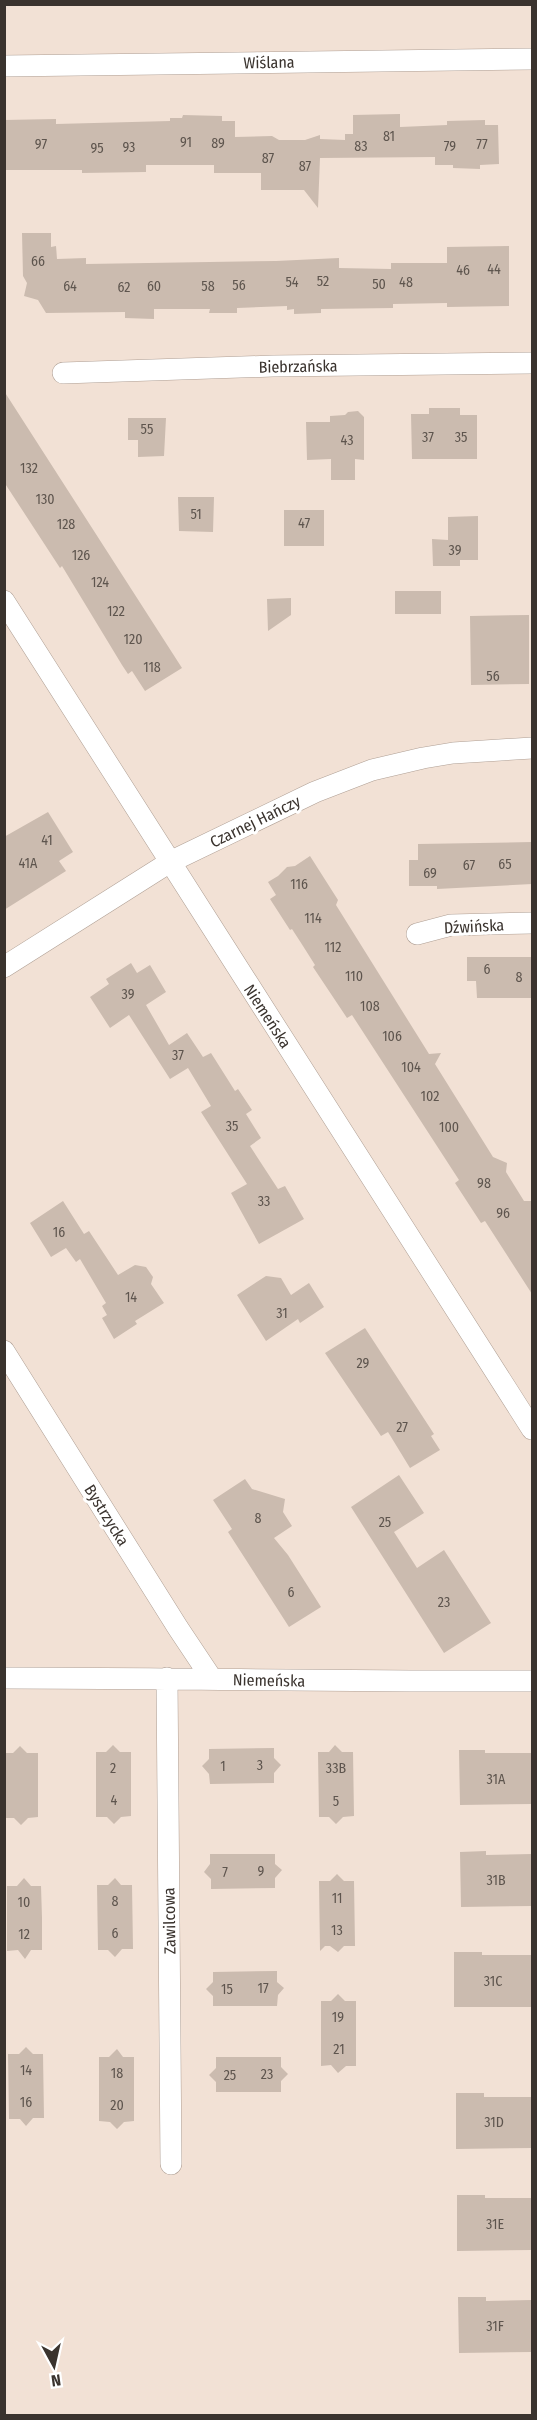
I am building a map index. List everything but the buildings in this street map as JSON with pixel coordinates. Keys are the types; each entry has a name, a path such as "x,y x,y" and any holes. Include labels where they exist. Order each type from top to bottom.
{"street":[{"name":"Wiślana","path":"4,66 532,58"},
{"name":"Biebrzańska","path":"63,373 273,366 532,363"},
{"name":"Niemeńska","path":"4,601 532,1430"},
{"name":"Czarnej Hańczy","path":"4,967 170,862 315,792 372,770 453,753 532,748"},
{"name":"Dźwińska","path":"417,934 451,925 532,923"},
{"name":"Bystrzycka","path":"4,1351 178,1629 212,1678"},
{"name":"Niemeńska","path":"4,1678 212,1678 383,1682 532,1681"},
{"name":"Zawilcowa","path":"167,1678 171,2164"}]}
